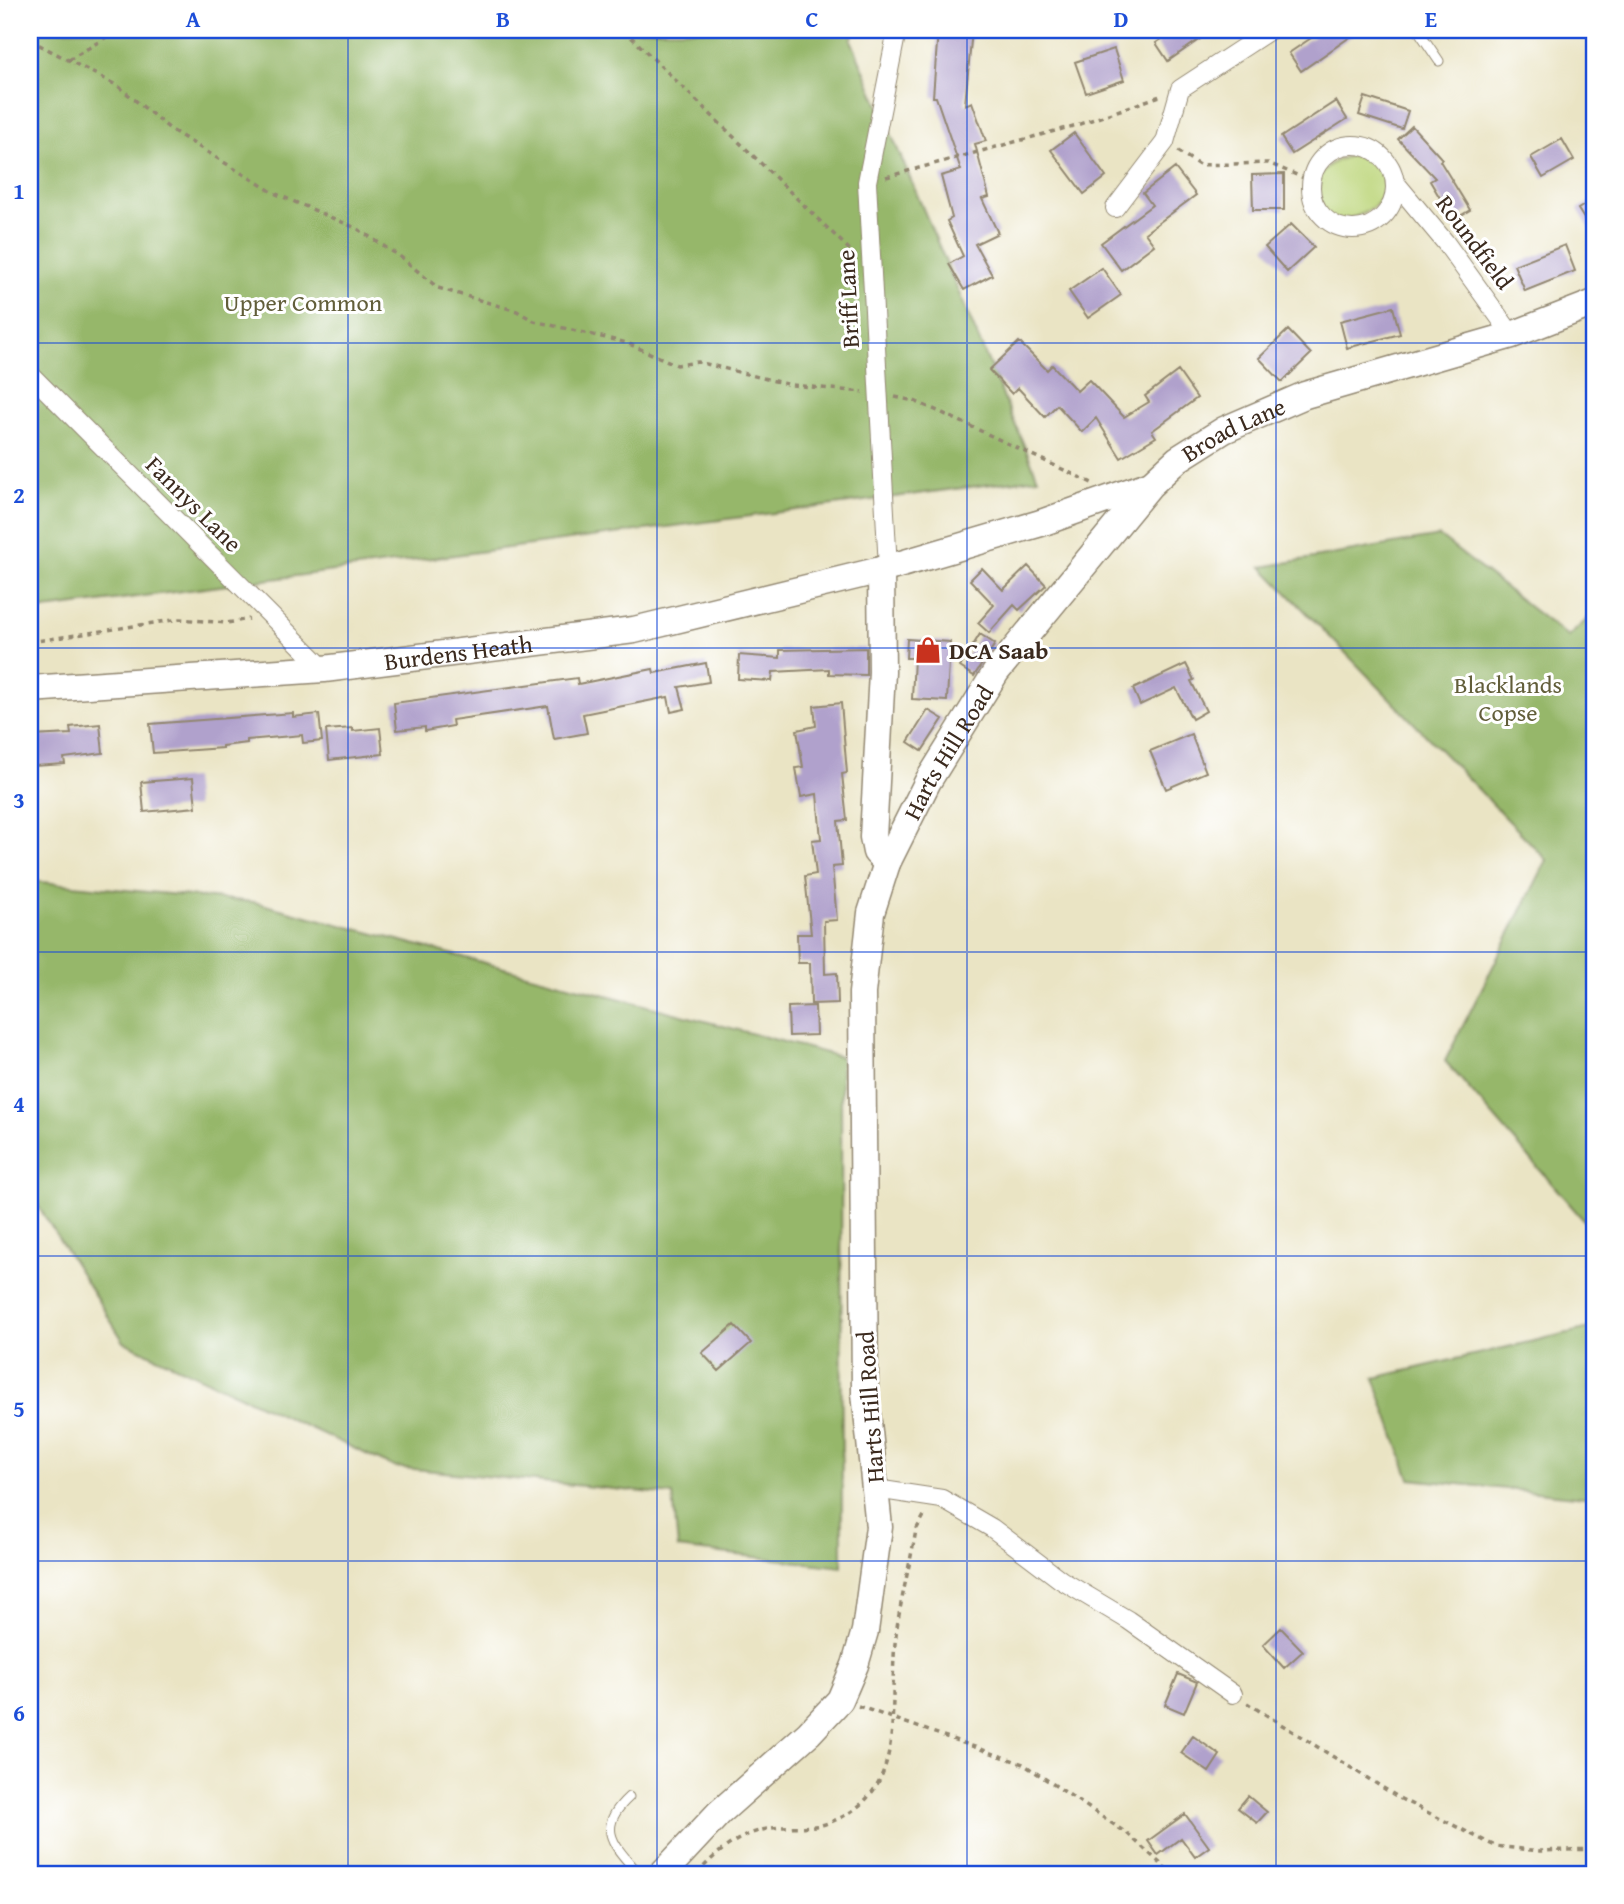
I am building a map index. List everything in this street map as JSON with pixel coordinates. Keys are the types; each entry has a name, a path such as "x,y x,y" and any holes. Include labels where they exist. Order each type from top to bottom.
{"street":[{"name":"Briff Lane","path":"884,569 867,183 897,30"},
{"path":"1115,208 1165,142 1180,89 1270,30"},
{"name":"Roundfield","path":"1311,181 1323,157 1347,145 1360,145 1383,158 1395,182 1438,233 1512,335"},
{"path":"1311,181 1315,208 1325,219 1352,230 1379,221 1389,210 1395,182"},
{"name":"Broad Lane","path":"884,569 1041,523 1150,485 1196,447 1254,415 1305,395 1512,335 1594,303"},
{"name":"Fannys Lane","path":"30,374 324,668"},
{"name":"Harts Hill Road","path":"662,1874 719,1813 777,1763 840,1700 855,1665 870,1606 879,1527 865,1393 862,993 871,913 887,863 928,781 996,672 1150,485"},
{"name":"Harts Hill Road","path":"884,569 882,672 873,836 876,852 887,863"},
{"name":"Burdens Heath","path":"30,690 324,668 634,630 884,569"},
{"path":"876,1489 943,1499 992,1528 1061,1580 1128,1620 1233,1694"}],"lane":[{"path":"1419,30 1439,61"},
{"path":"629,1797 613,1814 610,1833 615,1845 639,1874"}],"path":[{"path":"69,60 118,30"},
{"path":"624,30 871,271"},
{"path":"30,40 118,86 170,129 274,193 358,229 402,258 438,288 517,311 534,321 627,343 677,365 698,362 791,386 877,394 914,401 1070,474 1120,494"},
{"path":"867,183 1077,125 1180,89"},
{"path":"1165,142 1199,165 1268,163 1311,181"},
{"path":"30,642 180,619 227,623 270,615"},
{"path":"1233,1694 1401,1799 1495,1846 1540,1851 1594,1849"},
{"path":"840,1700 1023,1764 1128,1833 1172,1874"}],"green space":[{"name":"Upper Common","path":"30,30 855,30 851,40 1038,478 30,611"},
{"path":"1357,155 1375,163 1384,173 1387,184 1384,195 1364,213 1334,221 1318,209 1314,198 1317,180 1329,165"},
{"name":"Blacklands Copse","path":"1439,536 1568,637 1594,613 1594,1232 1445,1061 1547,860 1262,567"},
{"path":"30,881 254,902 841,1057 842,1567 678,1548 673,1495 394,1467 124,1342 30,1193"},
{"path":"1594,1327 1594,1498 1410,1479 1374,1378"}],"building":[{"path":"938,30 972,30 965,105 972,102 986,141 975,144 989,197 982,199 998,233 975,244 992,275 964,290 949,264 963,256 947,221 952,218 941,176 961,170 936,97 933,97"},
{"path":"1175,30 1213,30 1168,61 1156,43"},
{"path":"1323,30 1360,30 1301,71 1289,53"},
{"path":"1114,49 1124,80 1086,93 1075,62"},
{"path":"1365,97 1408,111 1402,129 1359,115"},
{"path":"1336,101 1347,119 1292,154 1281,137"},
{"path":"1412,126 1442,159 1440,161 1470,210 1453,220 1430,181 1435,178 1398,139"},
{"path":"1074,133 1106,177 1084,194 1051,150"},
{"path":"1562,139 1574,160 1543,178 1531,157"},
{"path":"1175,168 1196,195 1145,233 1154,245 1121,270 1101,243 1152,205 1143,193"},
{"path":"1284,174 1284,210 1253,210 1252,175"},
{"path":"1594,199 1594,235 1578,209"},
{"path":"1291,224 1314,247 1287,272 1265,247"},
{"path":"1565,245 1575,271 1525,291 1514,265"},
{"path":"1102,268 1121,295 1088,318 1069,291"},
{"path":"1393,307 1400,334 1347,348 1340,321"},
{"path":"1288,330 1311,354 1282,382 1259,358"},
{"path":"1019,342 1047,370 1052,365 1077,391 1089,380 1124,417 1149,402 1145,396 1178,371 1197,398 1152,431 1156,437 1121,458 1096,418 1082,432 1057,405 1045,417 1018,388 1012,394 989,370"},
{"path":"1028,566 1046,585 1019,610 1014,605 989,633 978,623 994,605 970,580 982,568 1003,590"},
{"path":"980,634 995,644 974,676 960,667"},
{"path":"907,639 950,642 947,701 912,699 914,658 906,658"},
{"path":"866,648 866,675 829,674 829,669 773,672 772,681 738,679 739,655 780,658 780,650"},
{"path":"706,663 709,682 679,687 685,709 671,712 668,697 583,714 587,733 554,739 548,706 452,720 453,726 425,731 425,727 397,730 394,703 577,678 578,684 653,669 654,673"},
{"path":"1186,664 1206,711 1192,719 1176,688 1140,705 1133,689"},
{"path":"841,703 847,773 842,774 847,820 838,821 842,866 832,867 837,920 824,921 825,974 837,973 838,1003 811,1004 810,963 798,963 797,934 811,934 805,876 816,874 812,840 821,839 817,794 801,797 796,768 803,767 797,730 816,726 814,706"},
{"path":"928,710 943,719 922,751 908,742"},
{"path":"293,713 293,717 319,714 322,741 303,743 302,735 247,740 247,743 222,748 153,753 150,724"},
{"path":"100,724 103,753 64,758 65,764 33,766 32,736 71,734 70,727"},
{"path":"353,728 353,731 380,728 383,754 329,760 326,730"},
{"path":"1191,734 1206,772 1166,789 1150,751"},
{"path":"193,778 196,807 144,812 141,782"},
{"path":"815,1006 816,1035 789,1036 788,1007"},
{"path":"734,1325 751,1343 719,1371 702,1353"},
{"path":"1281,1628 1303,1651 1284,1668 1263,1645"},
{"path":"1178,1674 1197,1682 1184,1713 1165,1705"},
{"path":"1193,1736 1220,1755 1209,1772 1181,1753"},
{"path":"1248,1796 1267,1812 1257,1823 1238,1808"},
{"path":"1185,1814 1209,1847 1195,1857 1181,1838 1158,1855 1148,1841"}],"place":[{"name":"DCA Saab","path":"928,650"}]}
